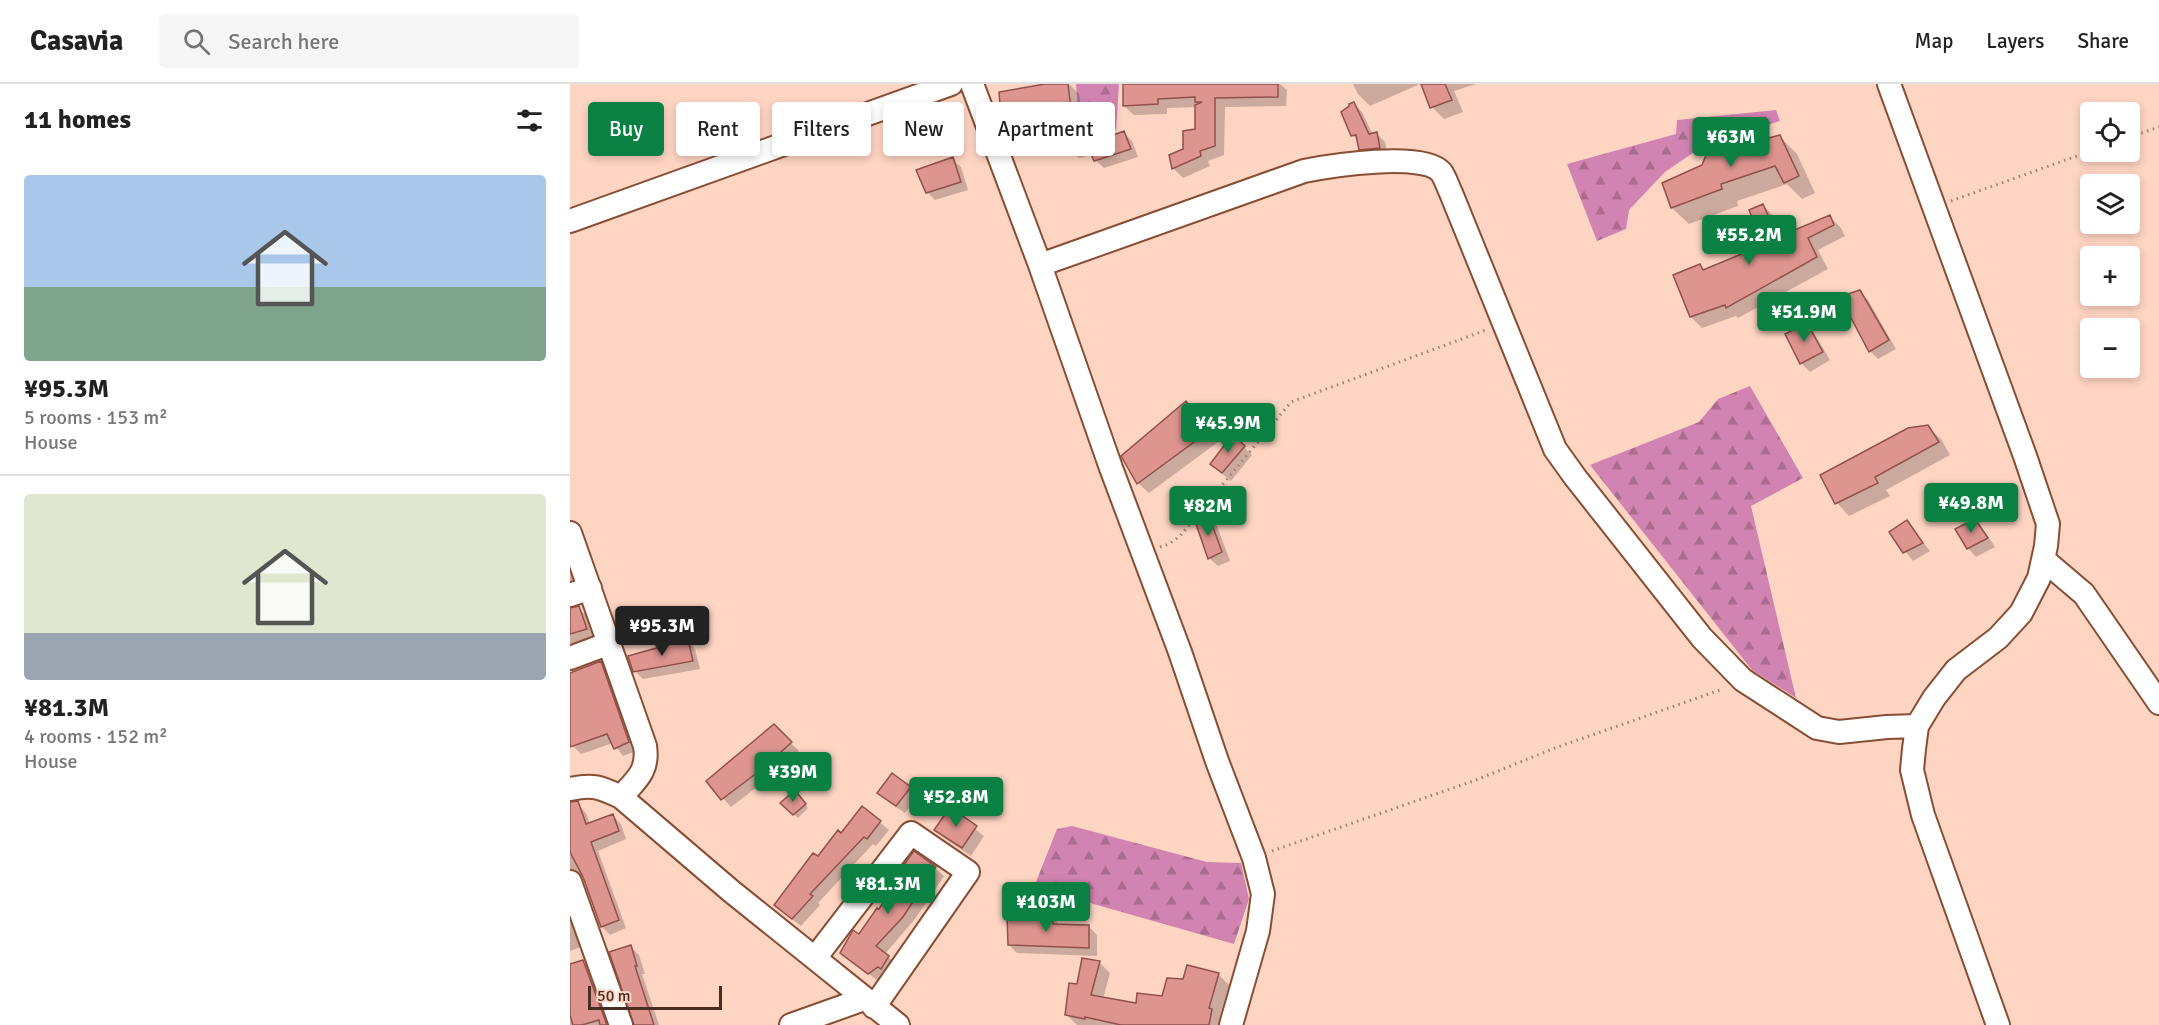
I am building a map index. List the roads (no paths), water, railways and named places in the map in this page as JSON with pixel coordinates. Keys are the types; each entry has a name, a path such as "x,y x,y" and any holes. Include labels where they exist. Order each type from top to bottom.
{"street":[{"path":"570,221 951,84"},
{"path":"972,84 1180,652 1216,761 1254,858 1263,894 1262,903 1258,931 1231,1025"},
{"path":"1889,84 2048,524 2044,560 2039,578 2021,613 1998,638 1956,670 1935,698 1917,726 1912,770 1923,815 1998,1025"},
{"path":"1040,265 1304,171 1386,161 1416,162 1441,171 1555,449 1701,638 1743,680 1817,728 1839,732 1917,726"},
{"path":"570,533 580,592 610,643 645,746 647,757 644,770 621,797"},
{"path":"2044,560 2084,594 2159,703"},
{"path":"570,658 610,643"},
{"path":"570,789 586,786 601,787 621,797 732,891 898,1025"},
{"path":"791,1025 869,1003 968,872 911,833 815,958"},
{"path":"570,882 621,1025"}]}
